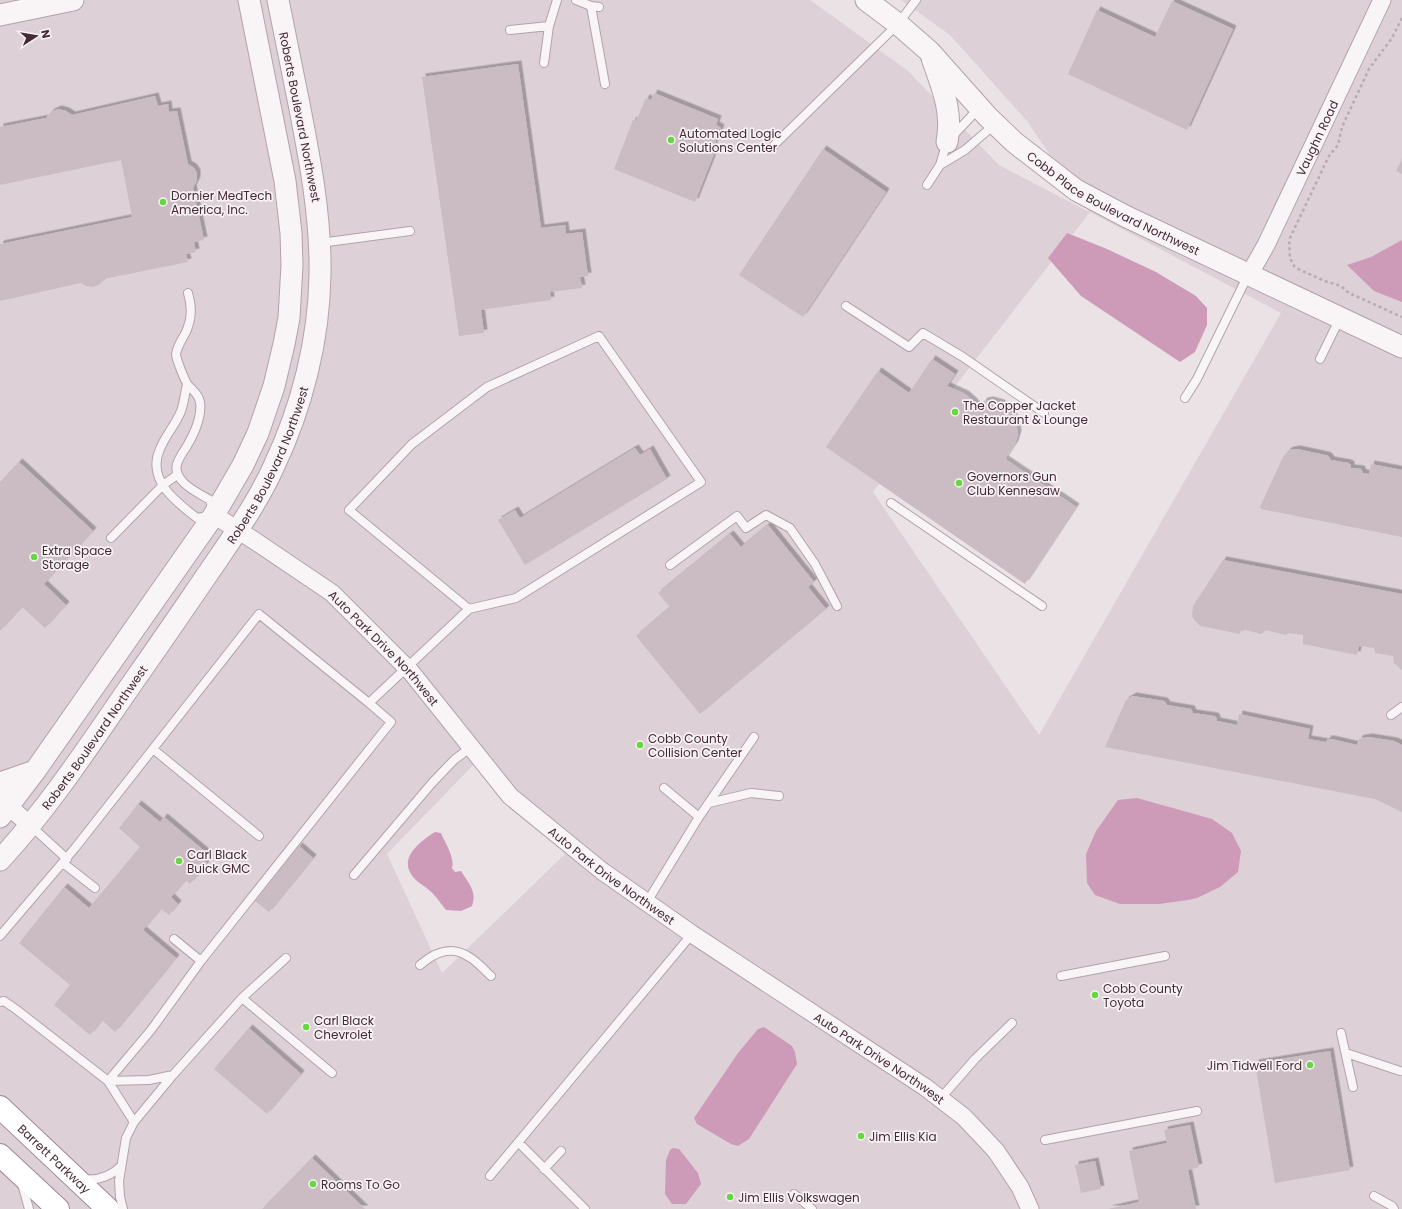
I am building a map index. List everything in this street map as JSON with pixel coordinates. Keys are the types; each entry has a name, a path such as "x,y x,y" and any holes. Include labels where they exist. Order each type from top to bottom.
{"highway":[{"name":"Barrett Parkway","path":"0,1107 108,1209"},
{"path":"0,1155 58,1209"}],"street":[{"path":"0,15 73,0"},
{"name":"Vaughn Road","path":"1249,275 1266,245 1382,0"},
{"name":"Roberts Boulevard Northwest","path":"0,860 30,825 86,750 238,531 274,467 299,402 315,332 320,276 320,243 318,210 312,171 278,1"},
{"name":"Roberts Boulevard Northwest","path":"3,808 35,771 214,515 243,465 260,427 279,369 290,305 292,265 291,233 288,198 248,2"},
{"name":"Cobb Place Boulevard Northwest","path":"877,5 930,52 995,124 1026,152 1076,190 1125,216 1402,347"},
{"path":"930,52 948,109 950,120 947,142"},
{"name":"Auto Park Drive Northwest","path":"214,515 332,593 406,667 510,796 602,871 692,934 925,1087 964,1117 996,1151 1020,1187 1030,1209"},
{"path":"0,783 35,771"},
{"path":"3,808 30,825"}],"lane":[{"path":"544,63 549,26 557,0"},
{"path":"576,0 595,6 605,84"},
{"path":"771,148 898,24 916,0"},
{"path":"510,30 549,26"},
{"path":"927,185 940,164 947,142 979,108"},
{"path":"940,164 965,150 995,124"},
{"path":"320,243 410,231"},
{"path":"1185,398 1197,379 1249,275"},
{"path":"187,384 181,412 159,449 156,466 163,485 172,498 198,518 214,515 210,500 185,484 177,475 176,469 176,464 188,445 200,413 200,402 196,392 187,384 176,356 178,344 186,332 190,319 191,304 188,293"},
{"path":"846,306 910,347 923,333 963,357 1044,413"},
{"path":"1320,359 1340,318"},
{"path":"369,703 469,610 516,598 701,482 599,336 487,387 412,444 349,510 469,610"},
{"path":"111,538 163,485 177,475"},
{"path":"891,503 1042,606"},
{"path":"670,566 737,516 746,528 766,515 790,528 815,564 837,606"},
{"path":"0,936 65,861 259,614 391,722 202,961 151,1030 108,1081"},
{"path":"1391,715 1402,707"},
{"path":"648,902 699,817 754,737"},
{"path":"354,875 432,783 454,760 471,747"},
{"path":"153,749 259,836"},
{"path":"664,788 699,817"},
{"path":"709,803 751,792 779,796"},
{"path":"30,825 94,888"},
{"path":"490,1176 692,934"},
{"path":"174,939 202,961"},
{"path":"420,965 438,952 454,951 469,957 491,976"},
{"path":"1062,976 1165,956"},
{"path":"123,1209 120,1197 119,1182 121,1166 126,1138 134,1122 173,1075 242,998 286,958"},
{"path":"242,998 332,1073"},
{"path":"0,1002 4,1001 17,1010 108,1081 134,1122"},
{"path":"940,1099 975,1059 1012,1023"},
{"path":"1342,1033 1353,1087"},
{"path":"1346,1053 1400,1071"},
{"path":"108,1081 149,1080 173,1075"},
{"path":"1046,1140 1197,1111"},
{"path":"519,1143 584,1209"},
{"path":"544,1169 561,1151"},
{"path":"76,1179 95,1180 103,1178 116,1172 121,1166"},
{"path":"18,1172 29,1209"},
{"path":"794,1194 812,1209"},
{"path":"1374,1196 1392,1206 1394,1209"}],"path":[{"path":"1402,18 1395,33 1369,69 1342,127 1338,145 1329,156 1289,240 1289,248 1290,258 1294,266 1300,270 1341,286 1349,293 1402,317"}],"shaded area":[{"path":"0,0 810,0 907,70 999,165 1089,212 1027,121 950,35 901,0 1402,0 1402,1209 0,1209","holes":["1090,212 1281,313 1039,735 873,492","484,754 565,854 442,973 387,854"]},
{"path":"1067,233 1107,249 1156,272 1196,296 1207,308 1207,325 1195,352 1180,362 1081,296 1048,258"},
{"path":"1402,240 1402,302 1374,291 1347,265 1371,257"},
{"path":"1137,798 1212,819 1232,833 1241,851 1238,872 1220,887 1197,898 1188,900 1159,904 1120,904 1095,895 1087,883 1086,854 1096,831 1118,800"},
{"path":"435,832 441,833 451,855 453,864 452,868 455,872 461,871 473,892 474,896 472,906 461,911 446,910 432,893 414,878 408,866 408,860 414,849 424,839"},
{"path":"764,1027 792,1046 795,1052 797,1064 749,1139 738,1146 731,1144 697,1124 694,1118 738,1053 758,1029"},
{"path":"673,1148 679,1149 698,1173 701,1184 686,1204 672,1204 665,1194 666,1160 670,1150"}],"building":[{"path":"1172,1 1233,29 1187,130 1068,74 1097,10 1155,37"},
{"path":"518,64 541,228 565,225 566,234 582,232 588,276 580,277 582,288 550,292 551,300 481,310 484,333 459,336 422,77"},
{"name":"Automated Logic Solutions Center","path":"654,93 718,119 716,125 721,128 711,153 714,154 695,202 614,169 633,120 636,121 646,98 651,100"},
{"name":"Dornier MedTech America, Inc.","path":"155,96 158,106 168,104 169,112 177,111 188,164 194,168 197,173 197,180 193,188 204,240 194,242 196,252 186,254 188,262 104,279 100,284 94,287 86,286 81,283 0,301 0,244 132,217 121,160 0,185 0,127 46,118 51,112 58,109 66,111 72,115"},
{"path":"823,149 886,192 803,317 739,275"},
{"path":"1402,159 1402,174 1396,171"},
{"name":"Governors Gun Club Kennesaw","path":"932,359 955,374 947,386 965,394 979,408 984,401 990,400 1001,403 1009,410 1016,421 1018,434 1015,444 1005,459 1076,507 1025,584 826,447 878,371 909,393"},
{"path":"635,448 640,455 650,449 667,479 525,565 498,520 515,510 520,518"},
{"path":"1297,449 1325,455 1331,460 1348,463 1351,465 1351,468 1361,469 1363,473 1369,474 1371,464 1402,470 1402,537 1261,509 1260,507 1282,459 1290,450"},
{"name":"Extra Space Storage","path":"19,462 93,531 44,584 66,605 45,628 22,607 0,631 0,482"},
{"path":"768,525 814,582 808,587 826,609 700,714 636,636 670,607 658,593 730,534 741,547"},
{"path":"1223,560 1402,594 1402,670 1394,663 1393,656 1375,653 1374,648 1359,646 1357,655 1303,644 1303,635 1288,633 1286,635 1265,630 1261,634 1241,629 1240,634 1200,626 1193,618 1193,606"},
{"path":"1133,696 1164,701 1167,705 1191,709 1193,713 1214,716 1216,717 1217,721 1237,725 1239,714 1310,729 1308,739 1326,742 1328,739 1331,739 1357,745 1359,739 1369,737 1394,741 1402,745 1402,812 1375,799 1105,747 1126,700"},
{"path":"138,804 160,822 164,817 208,854 203,860 207,863 190,884 186,880 171,897 178,904 169,915 161,909 143,930 176,958 115,1032 102,1020 90,1035 54,1005 70,985 19,943 64,887 89,908 140,847 119,828"},
{"path":"299,846 313,858 269,912 255,901"},
{"path":"249,1028 301,1074 267,1114 214,1069"},
{"path":"1330,1051 1350,1170 1275,1183 1255,1063"},
{"path":"1190,1125 1199,1167 1188,1170 1196,1209 1108,1209 1139,1202 1129,1151 1167,1143 1164,1130"},
{"name":"Rooms To Go","path":"312,1158 365,1209 262,1209"},
{"path":"1095,1161 1101,1189 1081,1193 1075,1165"}],"place":[{"name":"Automated Logic Solutions Center","path":"671,140"},
{"name":"Dornier MedTech America, Inc.","path":"163,202"},
{"name":"The Copper Jacket Restaurant & Lounge","path":"955,412"},
{"name":"Governors Gun Club Kennesaw","path":"959,483"},
{"name":"Extra Space Storage","path":"34,557"},
{"name":"Cobb County Collision Center","path":"640,745"},
{"name":"Carl Black Buick GMC","path":"179,861"},
{"name":"Cobb County Toyota","path":"1095,995"},
{"name":"Carl Black Chevrolet","path":"306,1027"},
{"name":"Jim Tidwell Ford","path":"1310,1065"},
{"name":"Jim Ellis Kia","path":"861,1136"},
{"name":"Rooms To Go","path":"313,1184"},
{"name":"Jim Ellis Volkswagen","path":"730,1197"}]}
